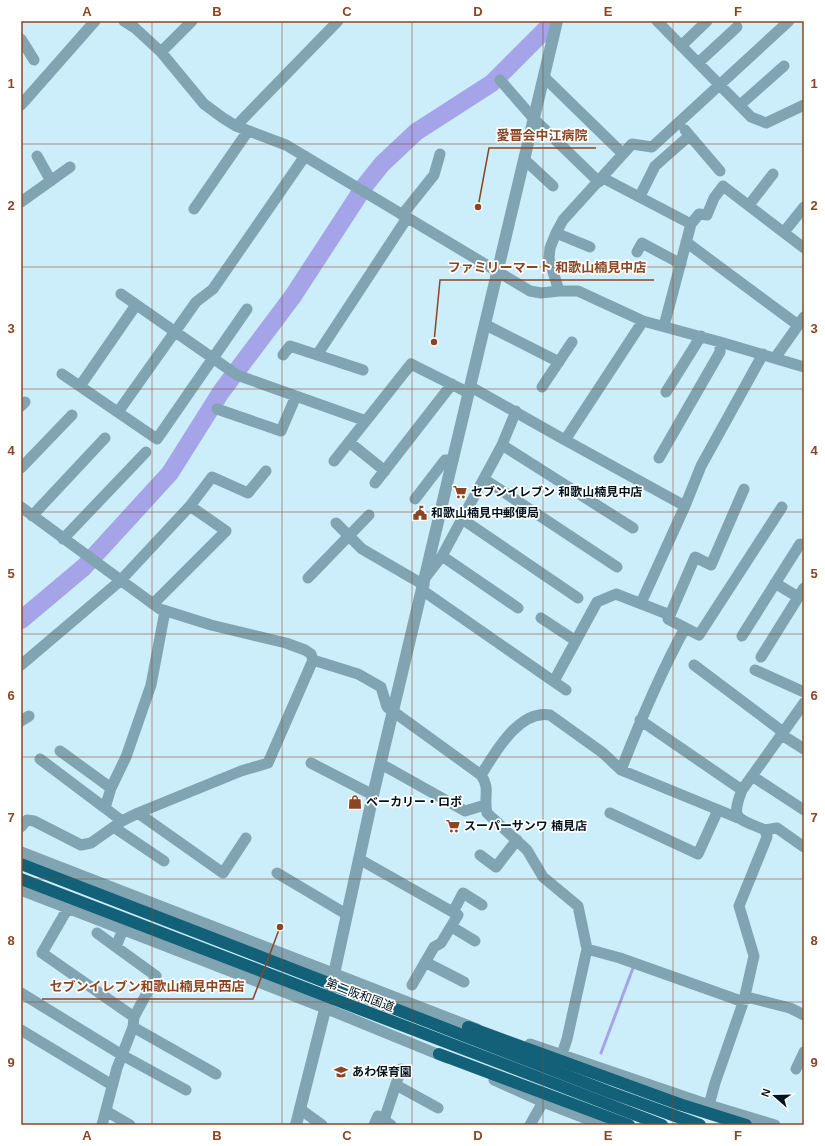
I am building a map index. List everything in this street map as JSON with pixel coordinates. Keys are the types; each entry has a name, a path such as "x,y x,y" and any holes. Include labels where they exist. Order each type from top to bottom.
{"highway":[{"name":"第二阪和国道","path":"21,864 612,1093 700,1125"},
{"name":"第二阪和国道","path":"21,879 662,1125"},
{"path":"468,1026 679,1104 746,1125"},
{"path":"439,1054 629,1125"}],"street":[{"path":"21,104 95,21"},
{"path":"124,21 138,24 204,104 236,126 286,145 362,192 530,291 541,293 558,291 578,292 643,321 763,354 804,368"},
{"path":"161,52 192,21"},
{"path":"236,126 338,21"},
{"path":"296,1125 334,974 373,795 558,21"},
{"path":"657,21 750,117 766,123 804,105"},
{"path":"681,46 707,21"},
{"path":"558,291 549,259 550,248 563,220 601,180 632,144 652,147 789,21"},
{"path":"698,62 737,27"},
{"path":"21,39 34,60"},
{"path":"740,105 784,66"},
{"path":"544,77 623,154"},
{"path":"500,80 534,119 601,180 640,196 691,224"},
{"path":"678,123 720,171"},
{"path":"194,209 248,130"},
{"path":"640,196 655,166 689,136"},
{"path":"316,355 405,217 434,175 440,154"},
{"path":"37,156 51,181"},
{"path":"118,412 196,302 213,289 304,156"},
{"path":"525,160 553,186"},
{"path":"21,202 70,167"},
{"path":"749,205 773,174"},
{"path":"664,326 691,224 699,214 707,215 714,198 723,186 804,248"},
{"path":"784,232 804,207"},
{"path":"556,233 590,247"},
{"path":"686,242 801,321 776,358"},
{"path":"636,252 642,243 681,264"},
{"path":"120,294 233,373 366,421"},
{"path":"80,386 136,305"},
{"path":"62,374 157,439 246,309"},
{"path":"565,440 643,321"},
{"path":"486,325 559,362"},
{"path":"666,392 701,336"},
{"path":"542,387 572,342"},
{"path":"659,458 720,352 720,342"},
{"path":"282,355 290,346 363,370"},
{"path":"641,603 685,506 701,466 763,354"},
{"path":"334,461 411,364 452,384 470,390 516,411 565,440 685,506"},
{"path":"375,483 452,384"},
{"path":"217,409 281,431 296,396"},
{"path":"424,584 442,556 502,445 516,411"},
{"path":"21,468 72,415"},
{"path":"32,516 105,438"},
{"path":"349,442 385,471"},
{"path":"502,445 633,528"},
{"path":"63,539 146,452"},
{"path":"415,499 445,460 453,460"},
{"path":"21,665 120,581 190,506 212,477 248,493 266,471"},
{"path":"484,478 617,567"},
{"path":"744,489 711,565 695,558 668,619 699,635 782,507"},
{"path":"153,604 226,531 190,506"},
{"path":"21,507 120,581 165,611 211,625 286,643 305,650 311,654 313,660 268,763 241,771 138,813 91,843 81,844 34,821 27,820 21,826"},
{"path":"308,578 369,514"},
{"path":"462,519 578,598"},
{"path":"336,523 362,549 424,584 566,690"},
{"path":"742,636 800,544"},
{"path":"442,556 518,608"},
{"path":"761,658 802,593 775,583"},
{"path":"554,681 597,602 616,594 670,615"},
{"path":"105,808 111,788 126,757 151,685 165,611"},
{"path":"540,618 576,641"},
{"path":"621,770 640,720 664,666 685,628"},
{"path":"313,660 358,674 381,687 388,707 481,775 487,787 485,805 487,813 527,850 543,877 578,906 587,949 567,1039 562,1054"},
{"path":"694,665 783,735 804,749"},
{"path":"754,670 804,692"},
{"path":"738,818 735,813 742,790 754,777 804,703"},
{"path":"481,775 500,745 522,722 539,714 550,715 603,753 621,770 768,830 777,828 804,847"},
{"path":"640,720 742,790"},
{"path":"60,751 111,788"},
{"path":"40,759 105,808 119,825 164,861"},
{"path":"311,763 373,795"},
{"path":"381,764 465,811 485,805"},
{"path":"754,777 804,810"},
{"path":"610,813 698,854 718,810"},
{"path":"138,813 223,873 246,838"},
{"path":"693,1125 709,1105 754,956 739,906 767,837 768,830"},
{"path":"480,855 496,867 517,840"},
{"path":"21,852 468,1026 510,1037 709,1105 775,1125"},
{"path":"359,859 458,915 441,943 434,947 412,985"},
{"path":"277,873 346,914"},
{"path":"21,890 124,929 439,1054 543,1102 602,1125"},
{"path":"453,912 463,894 482,905"},
{"path":"68,908 42,953 134,1022 216,1074"},
{"path":"452,927 475,941"},
{"path":"116,946 124,929"},
{"path":"96,933 156,976 134,1022 122,1055 112,1085 102,1125"},
{"path":"587,949 620,958 741,1000 752,998 790,1008 804,1015"},
{"path":"426,962 464,982"},
{"path":"21,993 122,1055 186,1090"},
{"path":"21,1030 112,1085"},
{"path":"796,1069 804,1052"},
{"path":"383,1123 402,1068"},
{"path":"396,1085 438,1108"},
{"path":"530,1125 543,1102"},
{"path":"300,1110 322,1125"},
{"path":"106,1111 130,1125"}],"waterway":[{"path":"21,620 84,567 170,473 221,392 293,296 366,184 382,164 416,132 492,83 548,27"},
{"path":"601,1053 633,968"}],"place":[{"name":"愛晋会中江病院","path":"478,207"},
{"name":"ファミリーマート 和歌山楠見中店","path":"434,342"},
{"name":"セブンイレブン 和歌山楠見中店","path":"460,492"},
{"name":"和歌山楠見中郵便局","path":"420,513"},
{"name":"ベーカリー・ロボ","path":"355,802"},
{"name":"スーパーサンワ 楠見店","path":"453,826"},
{"name":"セブンイレブン和歌山楠見中西店","path":"280,927"},
{"name":"あわ保育園","path":"341,1072"}]}
